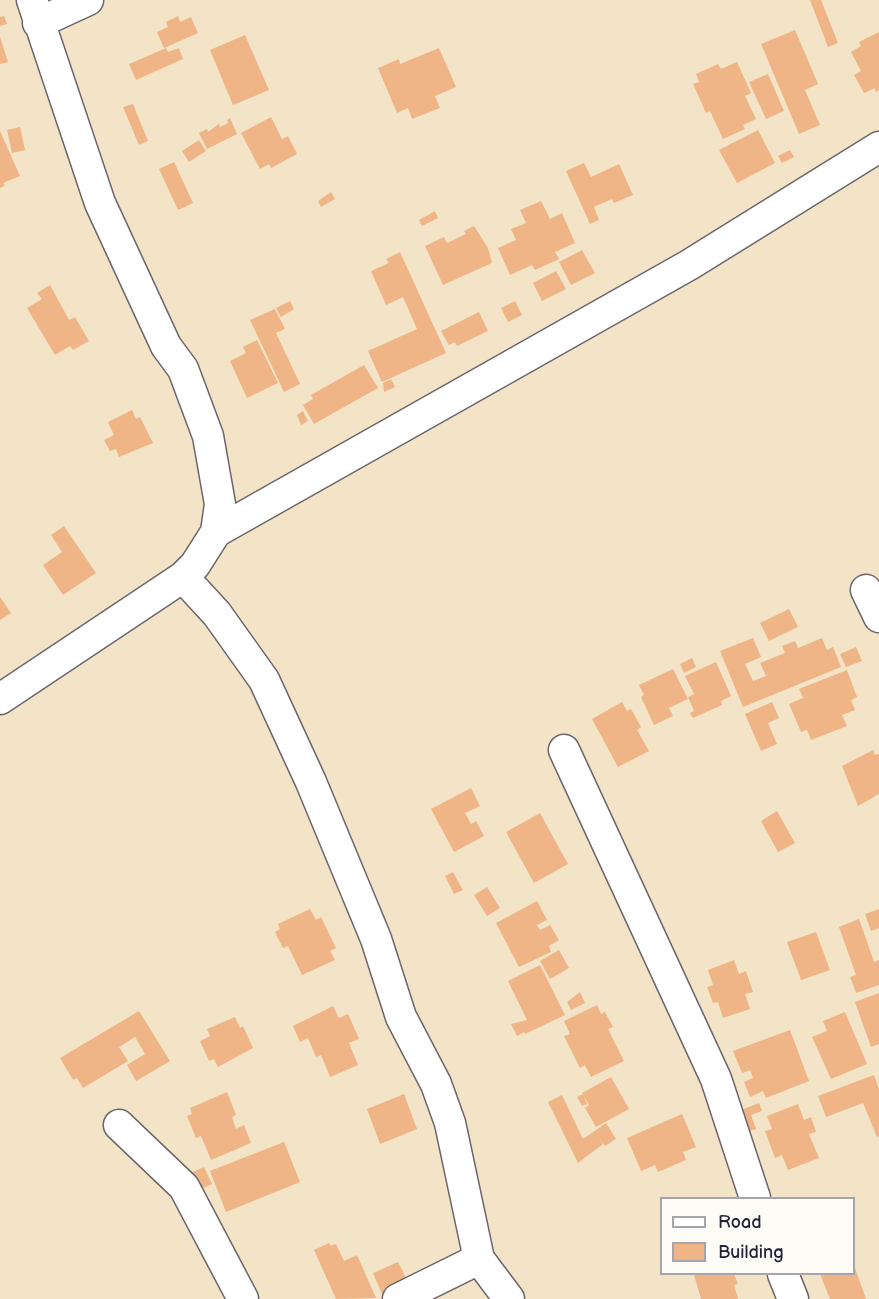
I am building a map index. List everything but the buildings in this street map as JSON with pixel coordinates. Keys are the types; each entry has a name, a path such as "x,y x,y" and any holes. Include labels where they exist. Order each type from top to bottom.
{"street":[{"path":"0,699 183,577 195,565 216,532 220,504 208,436 183,369 166,346 100,203 35,11 88,0"},
{"path":"216,532 690,265 879,147"},
{"path":"183,577 217,614 264,680 311,782 376,939 401,1017 436,1084 447,1113 479,1259 510,1299"},
{"path":"866,590 879,617"},
{"path":"564,750 716,1079 756,1197"},
{"path":"119,1125 184,1187 243,1299"},
{"path":"398,1299 479,1259"},
{"path":"783,1275 793,1299"}]}
